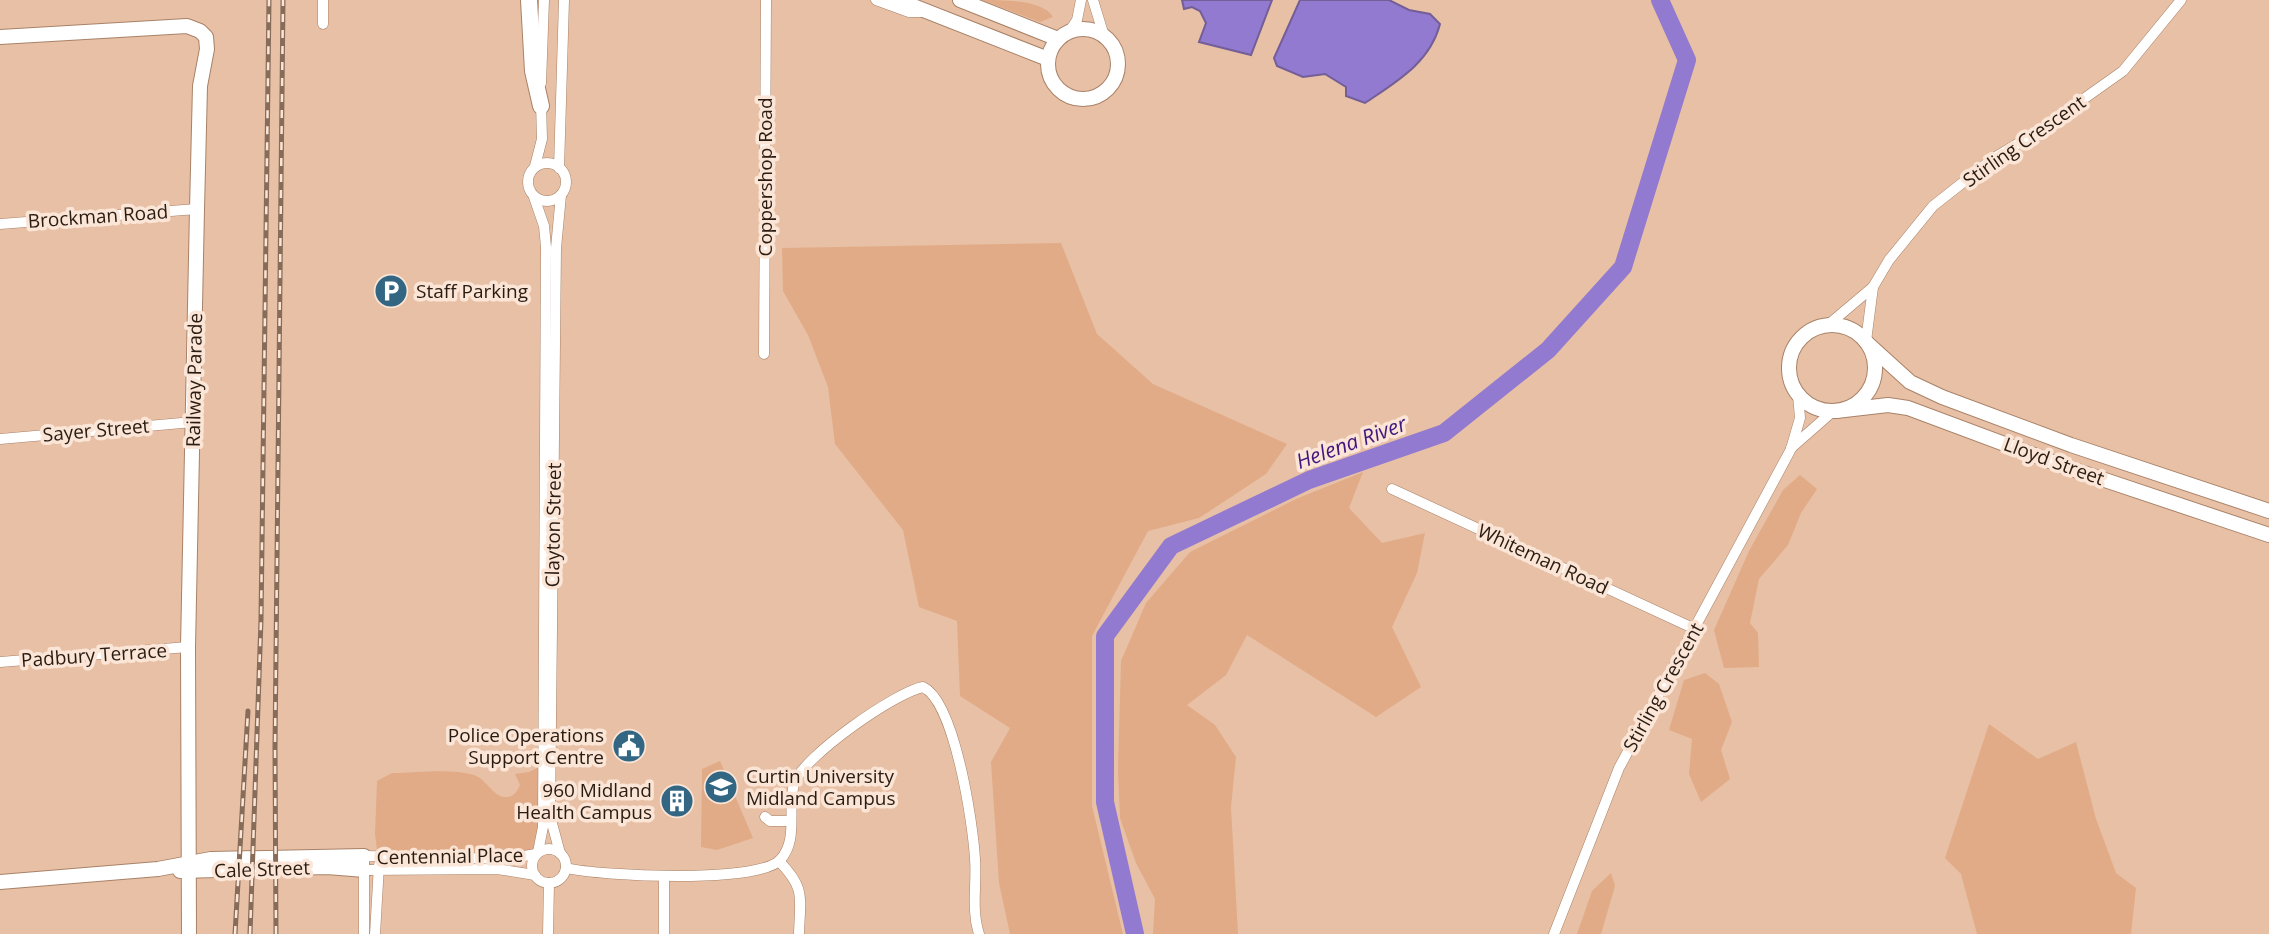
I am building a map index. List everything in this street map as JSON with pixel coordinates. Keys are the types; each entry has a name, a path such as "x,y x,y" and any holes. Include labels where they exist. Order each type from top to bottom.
{"main road":[{"path":"529,0 533,71 541,106"},
{"path":"898,0 1048,60"},
{"path":"960,0 1064,35 1087,29 1104,36 1115,49 1119,66 1113,84 1099,96 1077,99 1067,96 1052,80 1048,60 1064,35"},
{"name":"Railway Parade","path":"0,37 187,26 201,31 206,37 207,49 200,86 188,647 188,934"},
{"path":"1828,325 1849,328 1867,342 1873,355 1874,380 1860,402 1834,412 1812,406 1798,394 1789,371 1794,348 1811,331 1828,325"},
{"name":"Lloyd Street","path":"1867,342 1910,382 1942,397 2071,445 2269,510"},
{"name":"Lloyd Street","path":"1834,412 1888,405 1908,408 2066,467 2269,535"},
{"name":"Cale Street","path":"0,882 277,856 372,863"}],"street":[{"path":"323,0 323,24"},
{"path":"544,0 542,139 527,183 534,197 545,201 561,195 566,181 559,167 564,0"},
{"name":"Coppershop Road","path":"764,355 766,0"},
{"path":"876,0 909,12 929,12"},
{"path":"1064,35 1077,20 1081,0"},
{"path":"1093,0 1104,36"},
{"name":"Stirling Crescent","path":"1828,325 1873,287 1889,260 1933,206 1994,158 2038,132 2123,71 2181,0"},
{"path":"535,166 549,163 559,167"},
{"name":"Clayton Street","path":"560,853 550,816 556,248 561,195"},
{"name":"Clayton Street","path":"534,197 544,226 547,247 543,827 537,853"},
{"name":"Brockman Road","path":"0,224 197,209"},
{"name":"Stirling Crescent","path":"1867,342 1873,287"},
{"name":"Stirling Crescent","path":"1554,934 1619,768 1791,449 1800,418 1798,394"},
{"name":"Stirling Crescent","path":"1791,449 1834,412"},
{"name":"Sayer Street","path":"0,439 193,422"},
{"name":"Whiteman Road","path":"1392,489 1695,629"},
{"name":"Padbury Terrace","path":"0,662 188,647"},
{"path":"566,868 610,875 664,876 754,872 779,861 788,850 794,782 814,755 900,696 923,687 936,697 962,769 975,859 974,919 979,934"},
{"path":"765,817 770,821 791,821"},
{"path":"548,883 535,875 531,865 537,853 547,849 560,853 566,868"},
{"name":"Centennial Place","path":"372,863 506,859 537,853"},
{"path":"779,861 797,880 800,890 799,934"},
{"path":"364,934 372,863"},
{"path":"372,863 375,934"},
{"name":"Centennial Place","path":"372,863 497,869 535,875"},
{"path":"548,883 561,877 566,868"},
{"path":"664,876 664,934"},
{"path":"548,883 548,934"}],"shaded area":[{"path":"982,0 1032,4 1048,11 1053,17 1040,22"},
{"path":"1182,0 1272,0 1251,55 1199,42 1206,23 1200,11 1192,7 1184,9"},
{"path":"1300,0 1389,0 1409,10 1430,14 1440,24 1435,38 1420,61 1400,79 1365,103 1346,96 1346,87 1325,74 1303,77 1277,66 1274,58"},
{"path":"1061,243 1097,334 1153,384 1287,444 1266,474 1199,518 1148,531 1092,636 1092,806 1123,934 1010,934 999,883 991,762 1010,728 960,696 957,621 919,607 903,530 835,444 828,387 808,335 783,291 782,248"},
{"path":"1363,472 1349,508 1382,543 1425,533 1417,573 1392,627 1421,687 1376,717 1247,635 1226,675 1187,705 1215,725 1236,757 1231,807 1238,934 1153,934 1155,899 1136,863 1120,818 1118,770 1121,661 1146,603 1190,552 1296,499"},
{"path":"1800,475 1817,489 1801,513 1788,545 1759,579 1750,623 1758,633 1759,667 1724,668 1714,630 1749,551 1783,490"},
{"path":"1705,673 1719,684 1732,722 1721,750 1730,779 1701,802 1689,774 1692,739 1669,730 1684,680"},
{"path":"1989,724 2038,759 2076,742 2096,819 2116,873 2136,888 2131,934 1977,934 1961,874 1945,858"},
{"path":"720,761 753,838 717,850 701,847 702,769"},
{"path":"543,765 543,827 536,854 378,858 375,834 377,781 392,773 465,773 478,777 500,796 510,797 520,785 515,774 529,772"},
{"path":"1611,873 1615,886 1601,934 1577,934 1592,891"}],"waterway":[{"name":"Helena River","path":"1135,934 1105,802 1105,636 1171,546 1309,480 1444,433 1548,350 1623,267 1687,60 1660,0"}],"railway":[{"path":"250,934 261,620 269,0"},
{"path":"276,934 275,747 283,0"},
{"path":"235,934 248,711"}],"place":[{"name":"Staff Parking","path":"391,291"},
{"name":"Police Operations Support Centre","path":"629,746"},
{"name":"Curtin University Midland Campus","path":"721,787"},
{"name":"960 Midland Health Campus","path":"677,801"}]}
